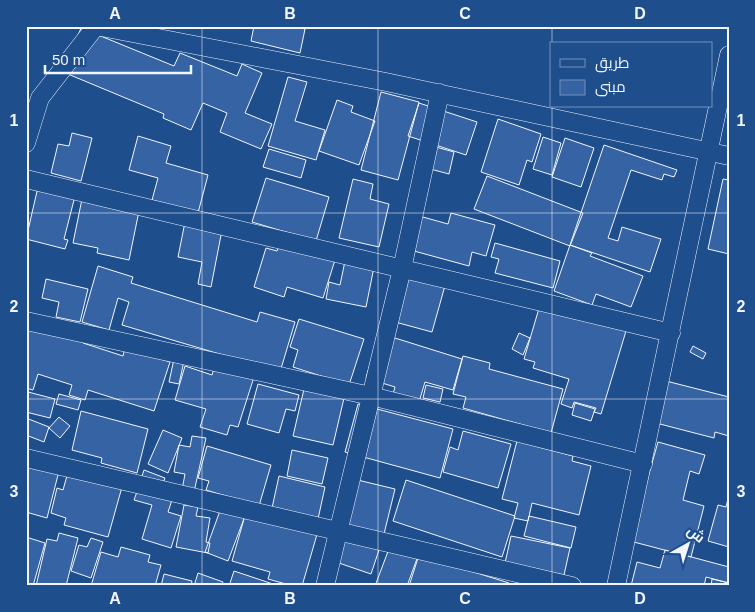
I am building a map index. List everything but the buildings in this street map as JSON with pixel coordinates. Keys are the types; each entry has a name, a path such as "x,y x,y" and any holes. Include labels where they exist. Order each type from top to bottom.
{"street":[{"path":"26,143 40,98 96,26 440,93 729,156"},
{"path":"616,586 729,55"},
{"path":"325,586 402,269 440,93"},
{"path":"26,179 671,332"},
{"path":"26,321 371,396 642,464"},
{"path":"26,458 572,586"}]}
